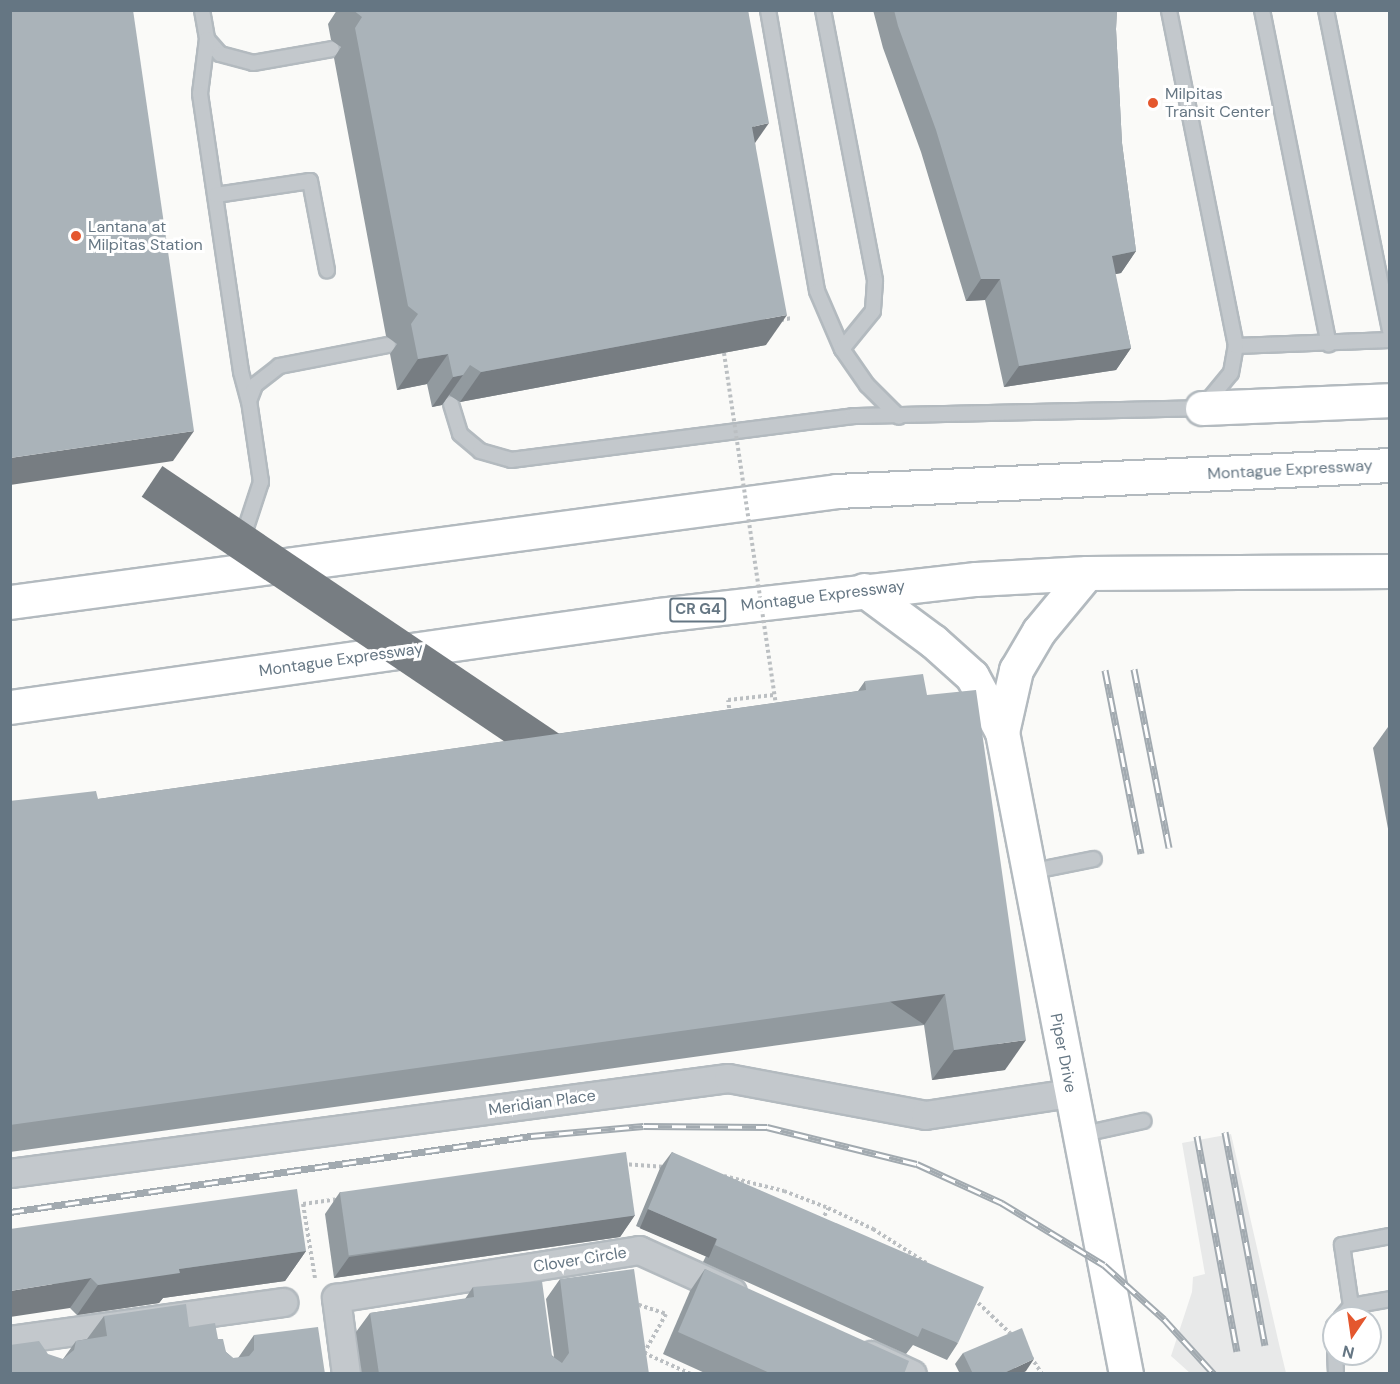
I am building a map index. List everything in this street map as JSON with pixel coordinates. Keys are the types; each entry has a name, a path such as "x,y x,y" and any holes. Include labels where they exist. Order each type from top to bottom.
{"main road":[{"path":"1202,408 1389,400"},
{"name":"Montague Expressway","path":"10,602 837,491 1389,465"},
{"name":"Montague Expressway","path":"10,707 659,615 864,590 1087,573 1389,571"},
{"name":"Piper Drive","path":"1002,732 1016,670 1039,631 1087,573"},
{"name":"Piper Drive","path":"864,590 933,641 972,676 1002,732 1126,1374"}],"street":[{"name":"Meridian Place","path":"10,1173 728,1078 925,1115 1071,1094"},
{"name":"Clover Circle","path":"346,1374 336,1298 534,1273 639,1250 751,1301"},
{"path":"38,1364 22,1338 283,1302"},
{"path":"212,1311 215,1342"},
{"path":"847,1344 912,1374"}],"lane":[{"path":"202,10 207,39 200,94 241,372 249,401 261,482 231,572"},
{"path":"768,10 818,291 842,349 867,385 899,417"},
{"path":"823,10 875,280 873,311 842,349"},
{"path":"451,404 460,434 480,451 511,460 791,421 1202,408 1231,373 1236,346 1169,10"},
{"path":"1262,10 1329,344"},
{"path":"1326,10 1389,331"},
{"path":"207,39 220,54 253,63 332,49"},
{"path":"216,195 310,181 327,270"},
{"path":"1236,346 1389,340"},
{"path":"249,401 255,385 279,366 388,345"},
{"path":"1029,872 1094,859"},
{"path":"1079,1135 1143,1121"},
{"path":"1389,1236 1341,1245 1351,1306 1389,1299"}],"path":[{"path":"772,322 792,318"},
{"path":"722,342 775,708 784,707 764,712"},
{"path":"741,714 730,714 728,700 774,695"},
{"path":"618,1164 619,1175"},
{"path":"819,1229 828,1208"},
{"path":"624,1302 642,1304 666,1314 644,1353 644,1363"},
{"path":"644,1353 691,1374"}],"shaded area":[{"path":"1231,1134 1286,1373 1190,1373 1171,1356 1192,1292 1193,1277 1205,1274 1182,1143"}],"building":[{"name":"Lantana at Milpitas Station","path":"10,10 133,10 194,431 10,458"},
{"path":"353,10 748,10 769,123 752,127 787,315 481,372 470,365 463,375 453,377 448,354 418,359 411,324 418,314 408,306 355,28 362,17"},
{"path":"894,10 1117,10 1122,143 1136,251 1112,256 1131,348 1019,366 1000,279 981,279 936,130"},
{"path":"923,674 927,695 976,690 1026,1040 954,1050 945,994 10,1125 10,801 96,791 98,799 866,690 865,681"},
{"path":"626,1152 635,1215 349,1256 340,1192"},
{"path":"672,1152 984,1287 958,1343 922,1328 918,1337 715,1245 717,1239 648,1209"},
{"path":"297,1189 306,1251 179,1269 180,1273 98,1285 91,1278 10,1291 10,1229"},
{"path":"634,1269 649,1374 379,1374 370,1313 474,1297 473,1287 542,1281 552,1356 562,1363 569,1353 560,1279"},
{"path":"705,1269 909,1361 904,1374 772,1374 678,1332"},
{"path":"186,1304 189,1327 215,1323 218,1339 223,1339 226,1352 233,1358 249,1356 254,1350 254,1335 318,1327 325,1374 10,1374 10,1345 39,1341 48,1354 63,1359 74,1350 76,1341 107,1336 104,1316"},
{"path":"1022,1328 1034,1359 1002,1374 973,1374 963,1353"}],"railway":[{"path":"1134,669 1169,848"},
{"path":"1105,670 1141,854"},
{"path":"10,1212 531,1136 644,1126 767,1127 917,1164 1002,1203 1104,1265 1164,1319 1214,1374"},
{"path":"1225,1132 1265,1345"},
{"path":"1197,1136 1237,1351"}],"place":[{"name":"Milpitas Transit Center","path":"1153,103"},
{"name":"Lantana at Milpitas Station","path":"76,236"}]}
